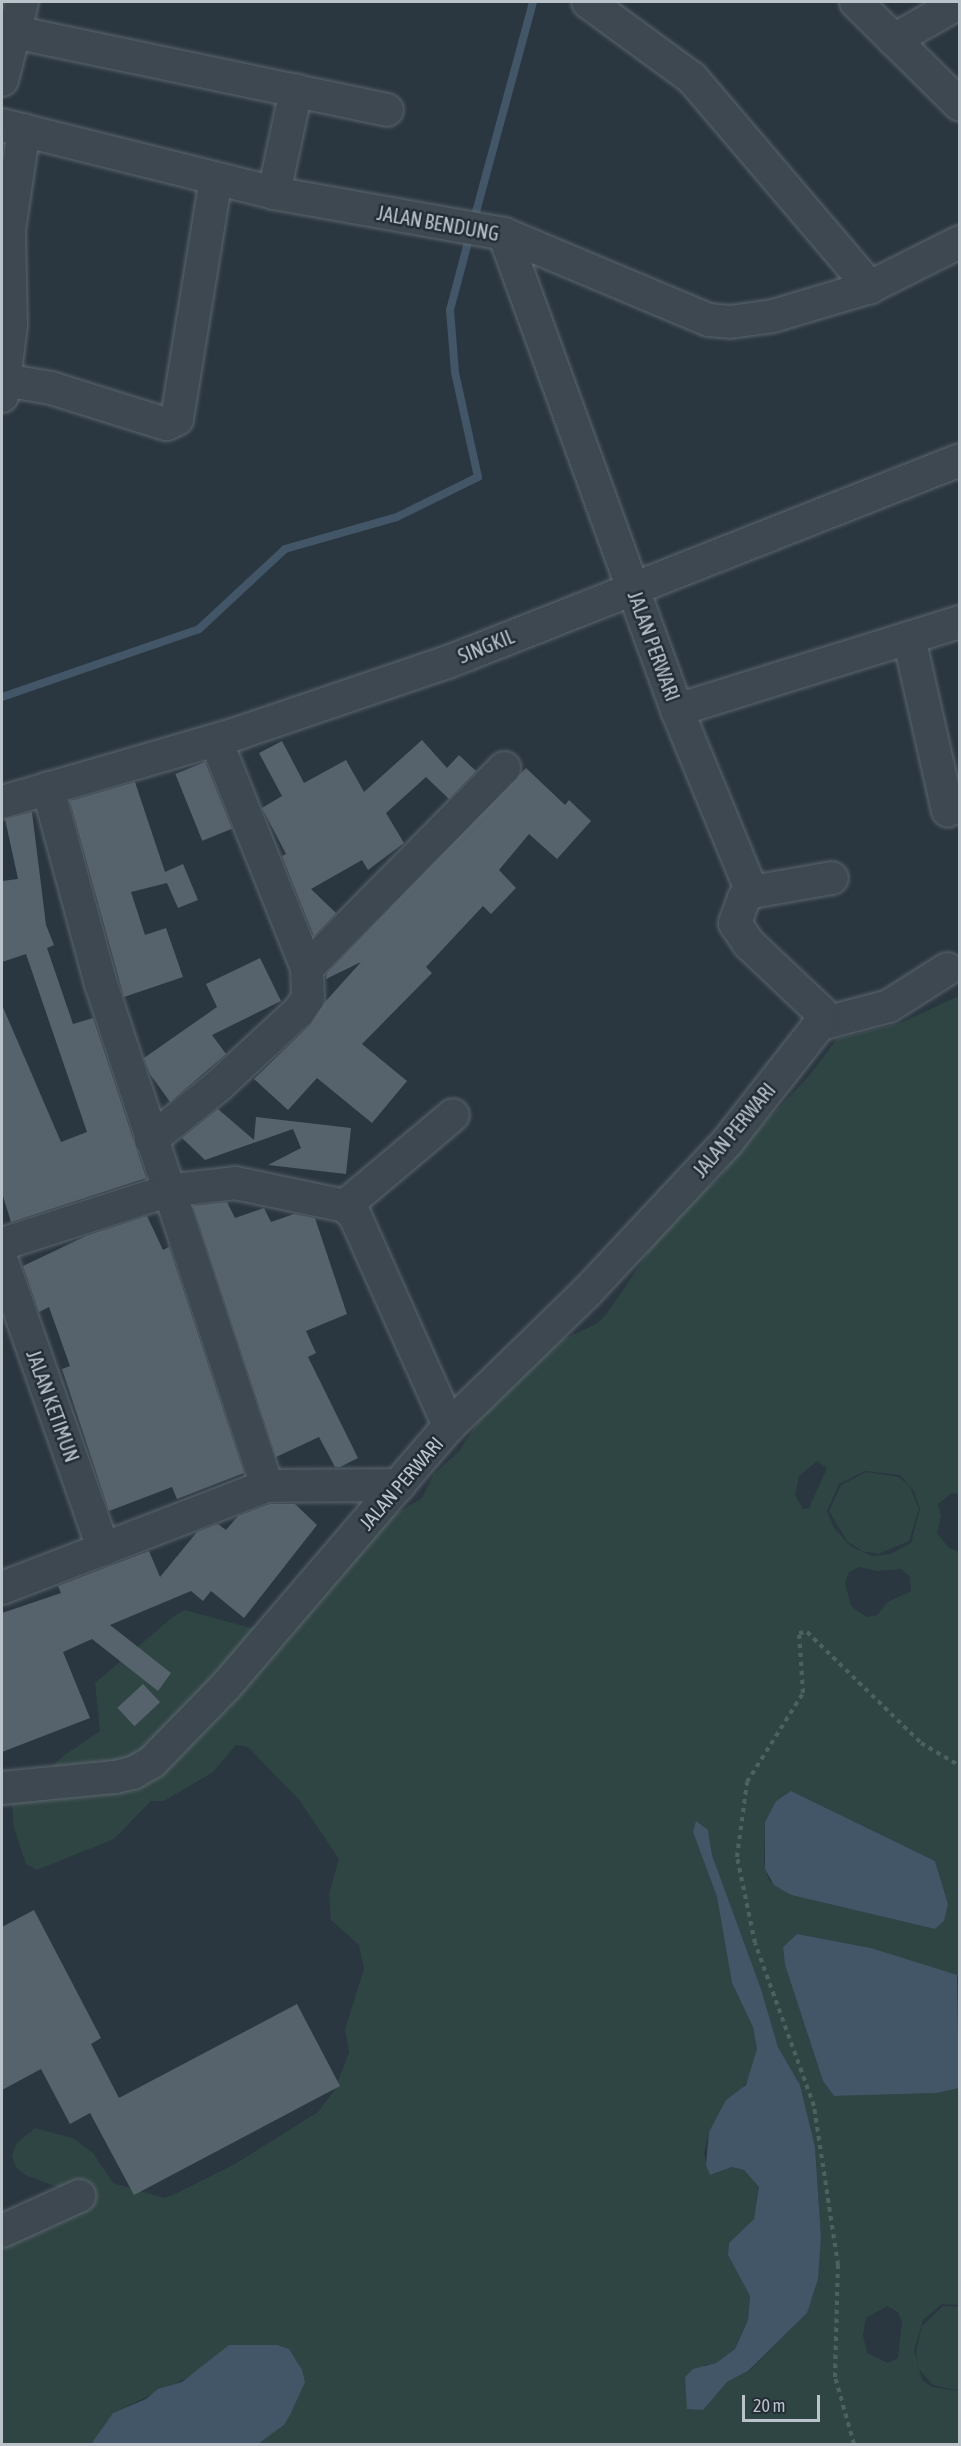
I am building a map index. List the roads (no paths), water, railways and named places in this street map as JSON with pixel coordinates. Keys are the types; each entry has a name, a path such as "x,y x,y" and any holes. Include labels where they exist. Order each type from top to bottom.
{"street":[{"path":"2,80 22,2"},
{"path":"588,2 692,78 870,287"},
{"path":"856,2 960,105"},
{"path":"894,40 960,2"},
{"path":"14,32 387,110"},
{"path":"274,193 296,90"},
{"path":"13,127 9,231 11,325 3,388 51,388 166,424 177,418 216,179"},
{"name":"JALAN BENDUNG","path":"13,127 274,193 500,233 709,320 730,322 773,316 870,287 960,242"},
{"name":"JALAN PERWARI","path":"500,233 677,710 752,892"},
{"name":"SINGKIL","path":"2,802 216,740 448,662 960,460"},
{"path":"677,710 960,622"},
{"path":"909,638 948,810"},
{"path":"151,1140 218,1086 299,1011 308,998 308,968 216,740"},
{"path":"308,968 504,768"},
{"path":"48,788 100,984 267,1486"},
{"path":"832,878 752,892 744,898 735,919 738,930 780,977 821,1012 821,1024 889,1006 947,969"},
{"name":"JALAN PERWARI","path":"2,1788 115,1777 143,1769 226,1686 449,1426 586,1293 728,1141 821,1024"},
{"path":"345,1206 453,1115"},
{"path":"2,1244 167,1191 235,1182 345,1206 355,1216 449,1426"},
{"name":"JALAN KETIMUN","path":"2,1261 104,1550"},
{"path":"2,1588 267,1486 399,1485"},
{"path":"2,2231 79,2196"}],"water":[{"path":"791,1791 935,1861 948,1904 944,1921 935,1929 791,1895 774,1885 765,1869 765,1822 776,1801"},
{"path":"696,1821 708,1830 712,1855 761,1989 778,2047 800,2085 815,2147 821,2237 818,2279 807,2313 748,2371 727,2382 703,2410 687,2409 685,2377 693,2369 716,2363 735,2349 748,2320 750,2296 728,2255 729,2243 754,2219 759,2187 744,2170 732,2167 710,2175 706,2165 709,2132 726,2100 746,2085 757,2049 753,2027 732,1983 717,1897 693,1832"},
{"path":"797,1934 871,1948 957,1975 959,2088 937,2093 834,2096 823,2081 785,1965 783,1947"},
{"path":"229,2345 277,2345 289,2349 302,2370 305,2382 290,2415 284,2425 258,2444 91,2444 113,2413 146,2399 158,2389 182,2382"}],"waterway":[{"path":"473,223 533,2"},
{"path":"2,697 199,629 285,549 397,517 478,477 455,372 450,310 470,235"}]}
